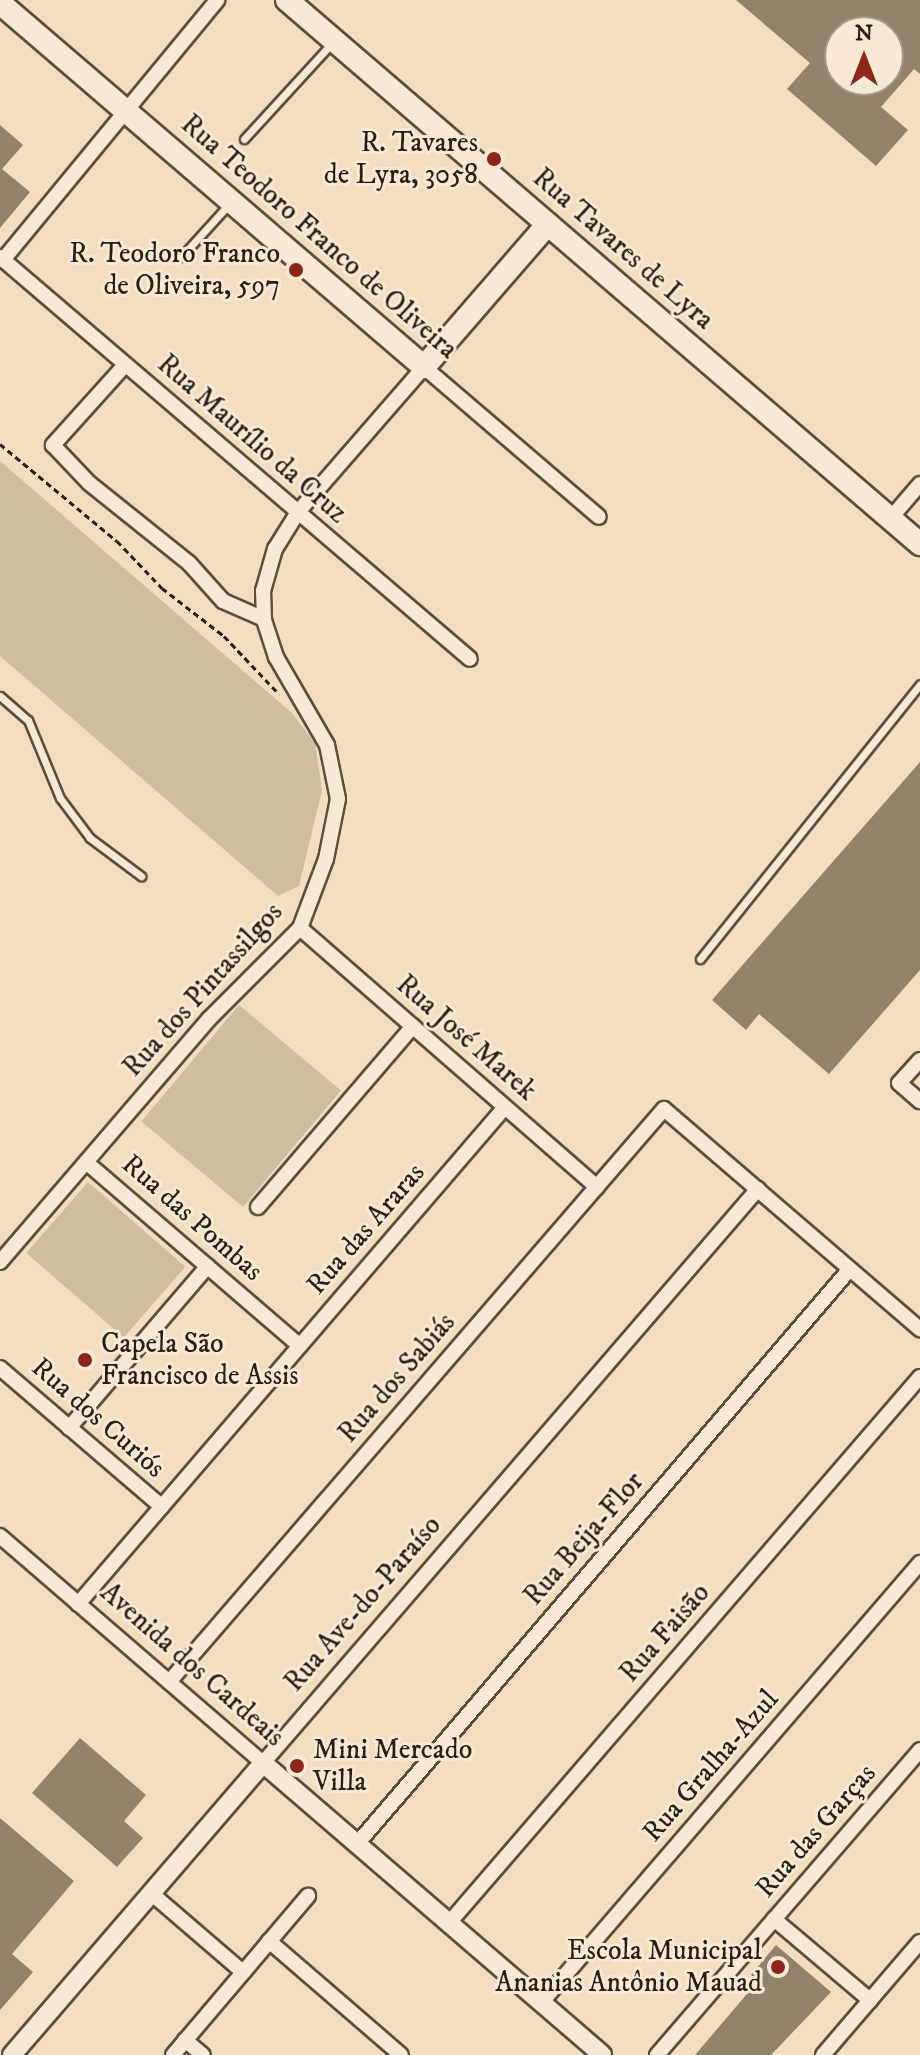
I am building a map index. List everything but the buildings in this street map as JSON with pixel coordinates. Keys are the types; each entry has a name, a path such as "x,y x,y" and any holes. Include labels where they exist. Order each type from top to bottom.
{"main road":[{"name":"Rua Tavares de Lyra","path":"287,0 920,544"},
{"name":"Rua Teodoro Franco de Oliveira","path":"0,3 424,367"},
{"path":"424,367 548,224"}],"street":[{"path":"2,259 128,113 217,0"},
{"name":"Rua Maurílio da Cruz","path":"2,259 470,659"},
{"path":"125,365 53,445 89,483 189,563 223,601 264,619 263,591 275,549 298,512 424,367"},
{"name":"Rua Teodoro Franco de Oliveira","path":"424,367 599,517"},
{"path":"890,519 920,484"},
{"name":"Rua dos Pintassilgos","path":"0,1262 209,1019 300,928 326,859 338,799 327,745 276,657 264,619"},
{"name":"Rua José Marek","path":"300,928 597,1187"},
{"path":"258,1207 413,1026"},
{"path":"920,1060 899,1083 920,1101"},
{"name":"Rua das Araras","path":"78,1604 505,1107"},
{"name":"Rua dos Sabiás","path":"169,1682 664,1109 758,1189"},
{"name":"Rua das Pombas","path":"86,1162 300,1346"},
{"path":"758,1189 920,1329"},
{"name":"Rua Ave-do-Paraíso","path":"12,2055 758,1189"},
{"path":"69,1428 208,1266"},
{"name":"Rua Beija-Flor","path":"357,1844 850,1269"},
{"name":"Rua dos Curiós","path":"0,1368 162,1507"},
{"name":"Rua Faisão","path":"449,1923 920,1377"},
{"name":"Avenida dos Cardeais","path":"0,1536 602,2055"},
{"name":"Rua Gralha-Azul","path":"541,2003 920,1563"},
{"name":"Rua das Garças","path":"657,2055 920,1750"},
{"path":"151,1893 243,1972"},
{"path":"173,2055 308,1896"},
{"path":"774,1919 870,2000"},
{"path":"269,1941 401,2055"},
{"path":"823,2055 920,1942"},
{"path":"185,2040 203,2055"}],"lane":[{"path":"244,139 334,41"},
{"path":"181,257 231,201"},
{"path":"700,959 920,684"},
{"path":"0,696 28,720 60,798 90,838 141,876"}],"path":[{"path":"0,444 117,541 162,588 224,636 274,690 309,713"}],"shaded area":[{"path":"0,461 292,713 315,743 322,790 299,886 278,896 0,656"},
{"path":"239,1005 341,1090 243,1207 141,1121"},
{"path":"88,1182 185,1267 124,1338 26,1253"}],"place":[{"name":"R. Tavares de Lyra, 3058","path":"494,159"},
{"name":"R. Teodoro Franco de Oliveira, 597","path":"296,270"},
{"name":"Capela São Francisco de Assis","path":"85,1360"},
{"name":"Mini Mercado Villa","path":"297,1766"},
{"name":"Escola Municipal Ananias Antônio Mauad","path":"778,1967"}]}
